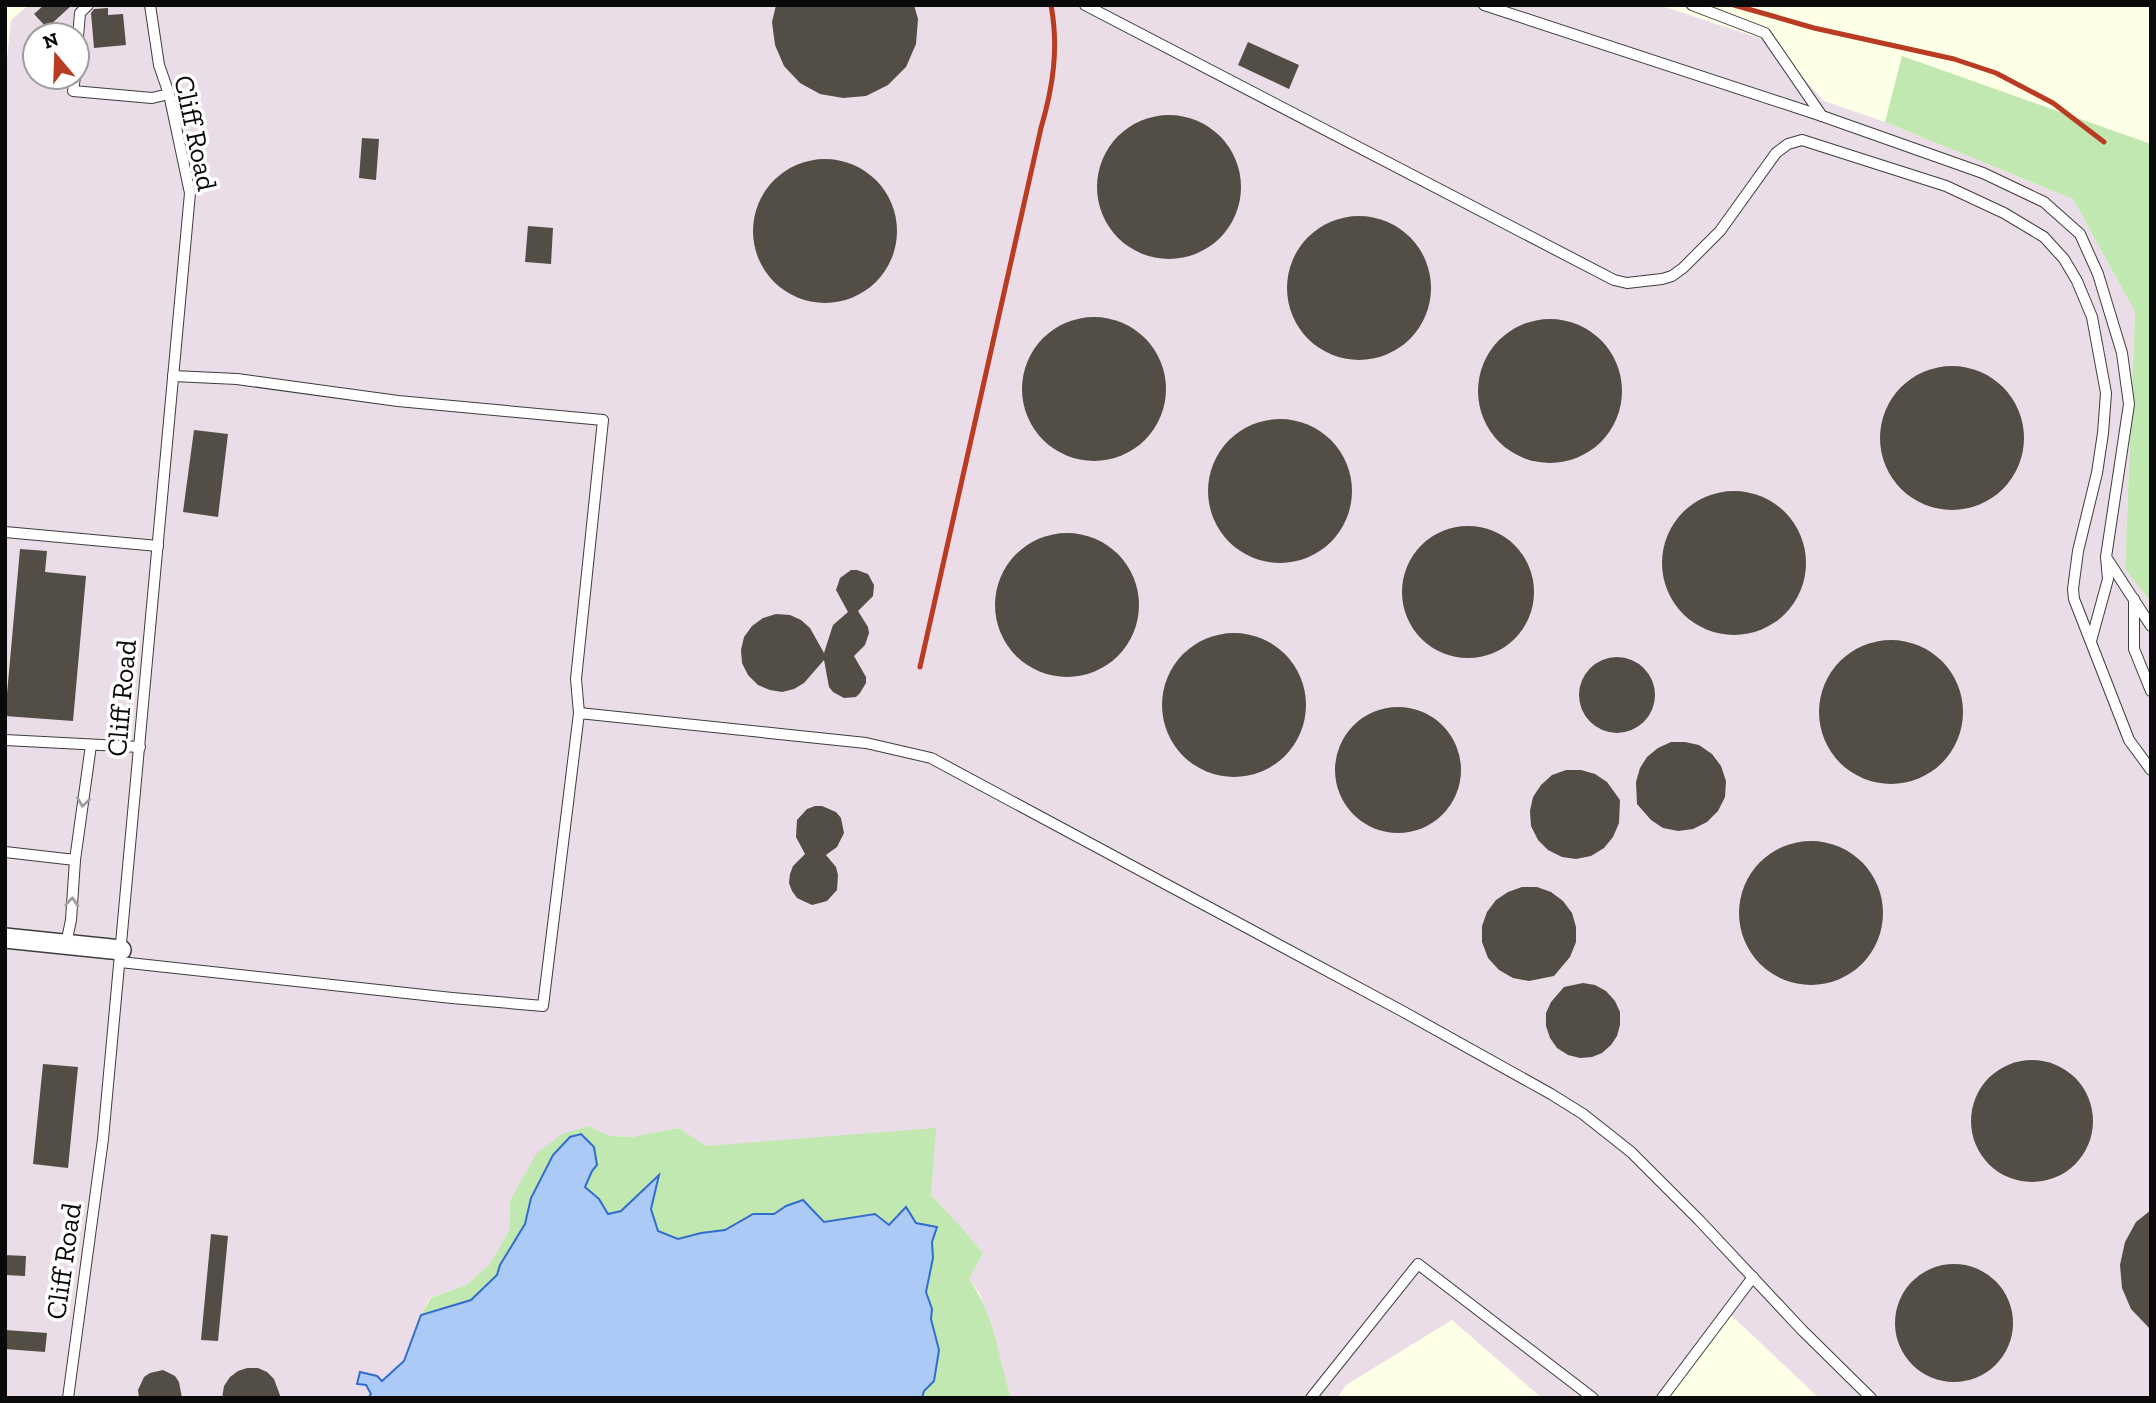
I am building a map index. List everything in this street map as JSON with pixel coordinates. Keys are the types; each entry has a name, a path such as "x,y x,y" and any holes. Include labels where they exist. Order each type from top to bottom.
{"street":[{"path":"5,938 66,944 121,956"}],"lane":[{"path":"79,21 80,13 88,5"},
{"name":"Cliff Road","path":"68,1398 103,1139 190,193 169,94 159,65 150,5"},
{"path":"1086,5 1614,281 1646,282 1672,276 1720,231 1776,153 1788,144 1802,140 1946,186 2004,213 2044,237 2064,259 2077,281 2092,317 2106,393 2097,473 2078,551 2074,599 2129,740 2151,770"},
{"path":"1484,5 1822,116 1983,173 2044,202 2080,234 2098,274 2122,353 2129,404 2106,557 2108,579 2091,642"},
{"path":"1692,5 1765,33 1822,116"},
{"path":"73,91 152,98 169,94"},
{"path":"121,956 438,997 543,1006 579,713 576,679 603,420 398,401 237,379 173,376"},
{"path":"5,532 158,546"},
{"path":"2106,557 2151,626"},
{"path":"2134,599 2134,649 2151,691"},
{"path":"579,713 866,743 931,758 1341,978 1583,1114 1631,1152 1871,1398"},
{"path":"5,740 140,747"},
{"path":"66,944 90,745"},
{"path":"5,852 75,860"},
{"path":"1311,1398 1418,1264 1593,1398"},
{"path":"1662,1398 1753,1277"}],"shaded area":[{"path":"29,5 1659,5 1771,42 1824,101 1885,122 2073,199 2135,312 2125,569 2151,602 2151,1398 1819,1398 1731,1315 1668,1398 1542,1398 1452,1320 1346,1385 1337,1398 1011,1398 980,1294 969,1279 983,1253 931,1195 727,1145 705,1146 679,1128 631,1137 610,1136 588,1126 510,1201 509,1231 489,1265 466,1285 430,1298 404,1361 382,1382 366,1385 371,1394 368,1398 5,1398 5,79 11,20"}],"green space":[{"path":"1902,56 2151,144 2151,602 2125,569 2135,312 2073,199 1885,122"},
{"path":"588,1126 610,1136 631,1137 679,1128 706,1146 936,1128 931,1195 983,1253 969,1279 985,1307 1011,1398 922,1398 924,1391 934,1381 939,1350 931,1319 932,1309 926,1292 933,1258 932,1242 937,1227 916,1223 906,1207 889,1225 875,1214 824,1222 786,1206 774,1214 753,1214 725,1230 678,1239 658,1231 651,1209 658,1176 621,1211 608,1215 599,1199 585,1187 592,1171 531,1198 525,1224 500,1265 497,1275 471,1300 421,1315 431,1298 466,1285 489,1265 509,1231 510,1201 536,1154 562,1134"}],"water":[{"path":"581,1134 594,1147 597,1165 585,1187 599,1199 608,1214 621,1211 659,1175 651,1209 658,1231 678,1239 725,1230 753,1214 774,1214 803,1200 824,1222 875,1214 889,1225 906,1207 916,1223 937,1227 932,1242 933,1258 926,1292 932,1309 931,1319 939,1350 934,1381 924,1391 922,1398 368,1398 371,1394 366,1385 357,1384 360,1372 377,1376 382,1381 404,1361 421,1315 471,1300 497,1275 500,1265 525,1224 531,1198 553,1155 570,1137"}],"building":[{"path":"44,5 72,5 55,21 40,21 34,14"},
{"path":"776,5 914,5 918,19 916,44 906,67 888,85 866,96 843,98 820,94 800,83 784,66 775,45 772,22"},
{"path":"108,8 108,15 123,14 126,45 94,48 91,13 94,9"},
{"path":"1248,42 1299,65 1289,89 1238,65"},
{"path":"1169,115 1197,120 1220,136 1236,159 1241,187 1236,215 1220,238 1197,254 1169,259 1141,254 1118,238 1102,215 1097,187 1102,159 1118,136 1141,120"},
{"path":"362,138 379,139 376,180 359,178"},
{"path":"825,159 853,164 876,180 892,203 897,231 892,259 876,282 853,298 825,303 797,298 774,282 758,259 753,231 758,203 774,180 797,164"},
{"path":"1359,216 1387,221 1410,237 1426,260 1431,288 1426,316 1410,339 1387,355 1359,360 1331,355 1308,339 1292,316 1287,288 1292,260 1308,237 1331,221"},
{"path":"528,226 553,228 551,264 525,262"},
{"path":"1094,317 1122,322 1145,338 1161,361 1166,389 1161,417 1145,440 1122,456 1094,461 1066,456 1043,440 1027,417 1022,389 1027,361 1043,338 1066,322"},
{"path":"1550,319 1578,324 1601,340 1617,363 1622,391 1617,419 1601,442 1578,458 1550,463 1522,458 1499,442 1483,419 1478,391 1483,363 1499,340 1522,324"},
{"path":"1952,366 1980,371 2003,387 2019,410 2024,438 2019,466 2003,489 1980,505 1952,510 1924,505 1901,489 1885,466 1880,438 1885,410 1901,387 1924,371"},
{"path":"1280,419 1308,424 1331,440 1347,463 1352,491 1347,519 1331,542 1308,558 1280,563 1252,558 1229,542 1213,519 1208,491 1213,463 1229,440 1252,424"},
{"path":"194,430 228,434 218,517 183,512"},
{"path":"1734,491 1762,496 1785,512 1801,535 1806,563 1801,591 1785,614 1762,630 1734,635 1706,630 1683,614 1667,591 1662,563 1667,535 1683,512 1706,496"},
{"path":"1468,526 1493,531 1515,545 1529,567 1534,592 1529,617 1515,639 1493,653 1468,658 1443,653 1421,639 1407,617 1402,592 1407,567 1421,545 1443,531"},
{"path":"1067,533 1095,538 1118,554 1134,577 1139,605 1134,633 1118,656 1095,672 1067,677 1039,672 1016,656 1000,633 995,605 1000,577 1016,554 1039,538"},
{"path":"20,549 47,551 45,572 86,576 73,721 5,716"},
{"path":"851,570 868,574 874,585 873,596 858,611 869,633 865,645 854,656 866,677 866,683 860,693 856,697 844,698 833,692 829,687 824,660 804,683 794,689 782,692 758,685 748,675 742,663 744,637 752,626 763,618 776,614 790,615 810,628 824,653 833,625 848,612 836,590 840,578"},
{"path":"1234,633 1262,638 1285,654 1301,677 1306,705 1301,733 1285,756 1262,772 1234,777 1206,772 1183,756 1167,733 1162,705 1167,677 1183,654 1206,638"},
{"path":"1891,640 1919,645 1942,661 1958,684 1963,712 1958,740 1942,763 1919,779 1891,784 1863,779 1840,763 1824,740 1819,712 1824,684 1840,661 1863,645"},
{"path":"1617,657 1631,660 1644,668 1652,681 1655,695 1652,709 1644,722 1631,730 1617,733 1603,730 1590,722 1582,709 1579,695 1582,681 1590,668 1603,660"},
{"path":"1398,707 1422,712 1442,726 1456,746 1461,770 1456,794 1442,814 1422,828 1398,833 1374,828 1354,814 1340,794 1335,770 1340,746 1354,726 1374,712"},
{"path":"1671,742 1699,745 1712,754 1721,766 1726,781 1725,797 1718,811 1707,822 1693,829 1678,831 1663,828 1651,820 1637,804 1636,782 1640,768 1647,757"},
{"path":"1566,770 1595,774 1607,782 1620,800 1619,823 1613,837 1604,848 1591,856 1576,859 1562,857 1548,850 1538,840 1531,826 1533,797 1552,775"},
{"path":"815,806 836,812 841,818 844,833 837,847 826,855 836,867 837,890 827,901 812,905 797,898 789,883 793,866 805,854 796,837 797,820 807,809"},
{"path":"1811,841 1839,846 1862,862 1878,885 1883,913 1878,941 1862,964 1839,980 1811,985 1783,980 1760,964 1744,941 1739,913 1744,885 1760,862 1783,846"},
{"path":"1522,887 1537,887 1551,892 1563,901 1572,913 1576,942 1570,957 1554,976 1529,981 1513,978 1499,970 1488,958 1482,942 1482,926 1487,912 1496,900"},
{"path":"1583,983 1606,991 1615,1001 1620,1012 1620,1025 1617,1036 1602,1053 1580,1058 1557,1048 1546,1026 1546,1013 1551,1002 1564,987"},
{"path":"2032,1060 2055,1064 2075,1078 2089,1098 2093,1121 2089,1144 2075,1164 2055,1178 2032,1182 2009,1178 1989,1164 1975,1144 1971,1121 1975,1098 1989,1078 2009,1064"},
{"path":"43,1064 78,1067 68,1168 33,1164"},
{"path":"2151,1210 2151,1330 2131,1309 2122,1288 2120,1265 2125,1242 2136,1222"},
{"path":"211,1234 228,1236 218,1341 201,1340"},
{"path":"5,1255 26,1256 25,1276 5,1275"},
{"path":"1954,1264 1977,1268 1996,1281 2009,1300 2013,1323 2009,1346 1996,1365 1977,1378 1954,1382 1931,1378 1912,1365 1899,1346 1895,1323 1899,1300 1912,1281 1931,1268"},
{"path":"5,1330 47,1333 45,1352 5,1349"},
{"path":"247,1368 258,1368 267,1372 274,1379 281,1398 222,1398 224,1386 230,1377"},
{"path":"163,1370 175,1376 182,1398 139,1398 138,1390 144,1377"}],"railway":[{"path":"920,667 1049,98 1055,52 1051,5"},
{"path":"1734,5 1814,28 1954,59 1996,73 2053,103 2104,142"}]}
